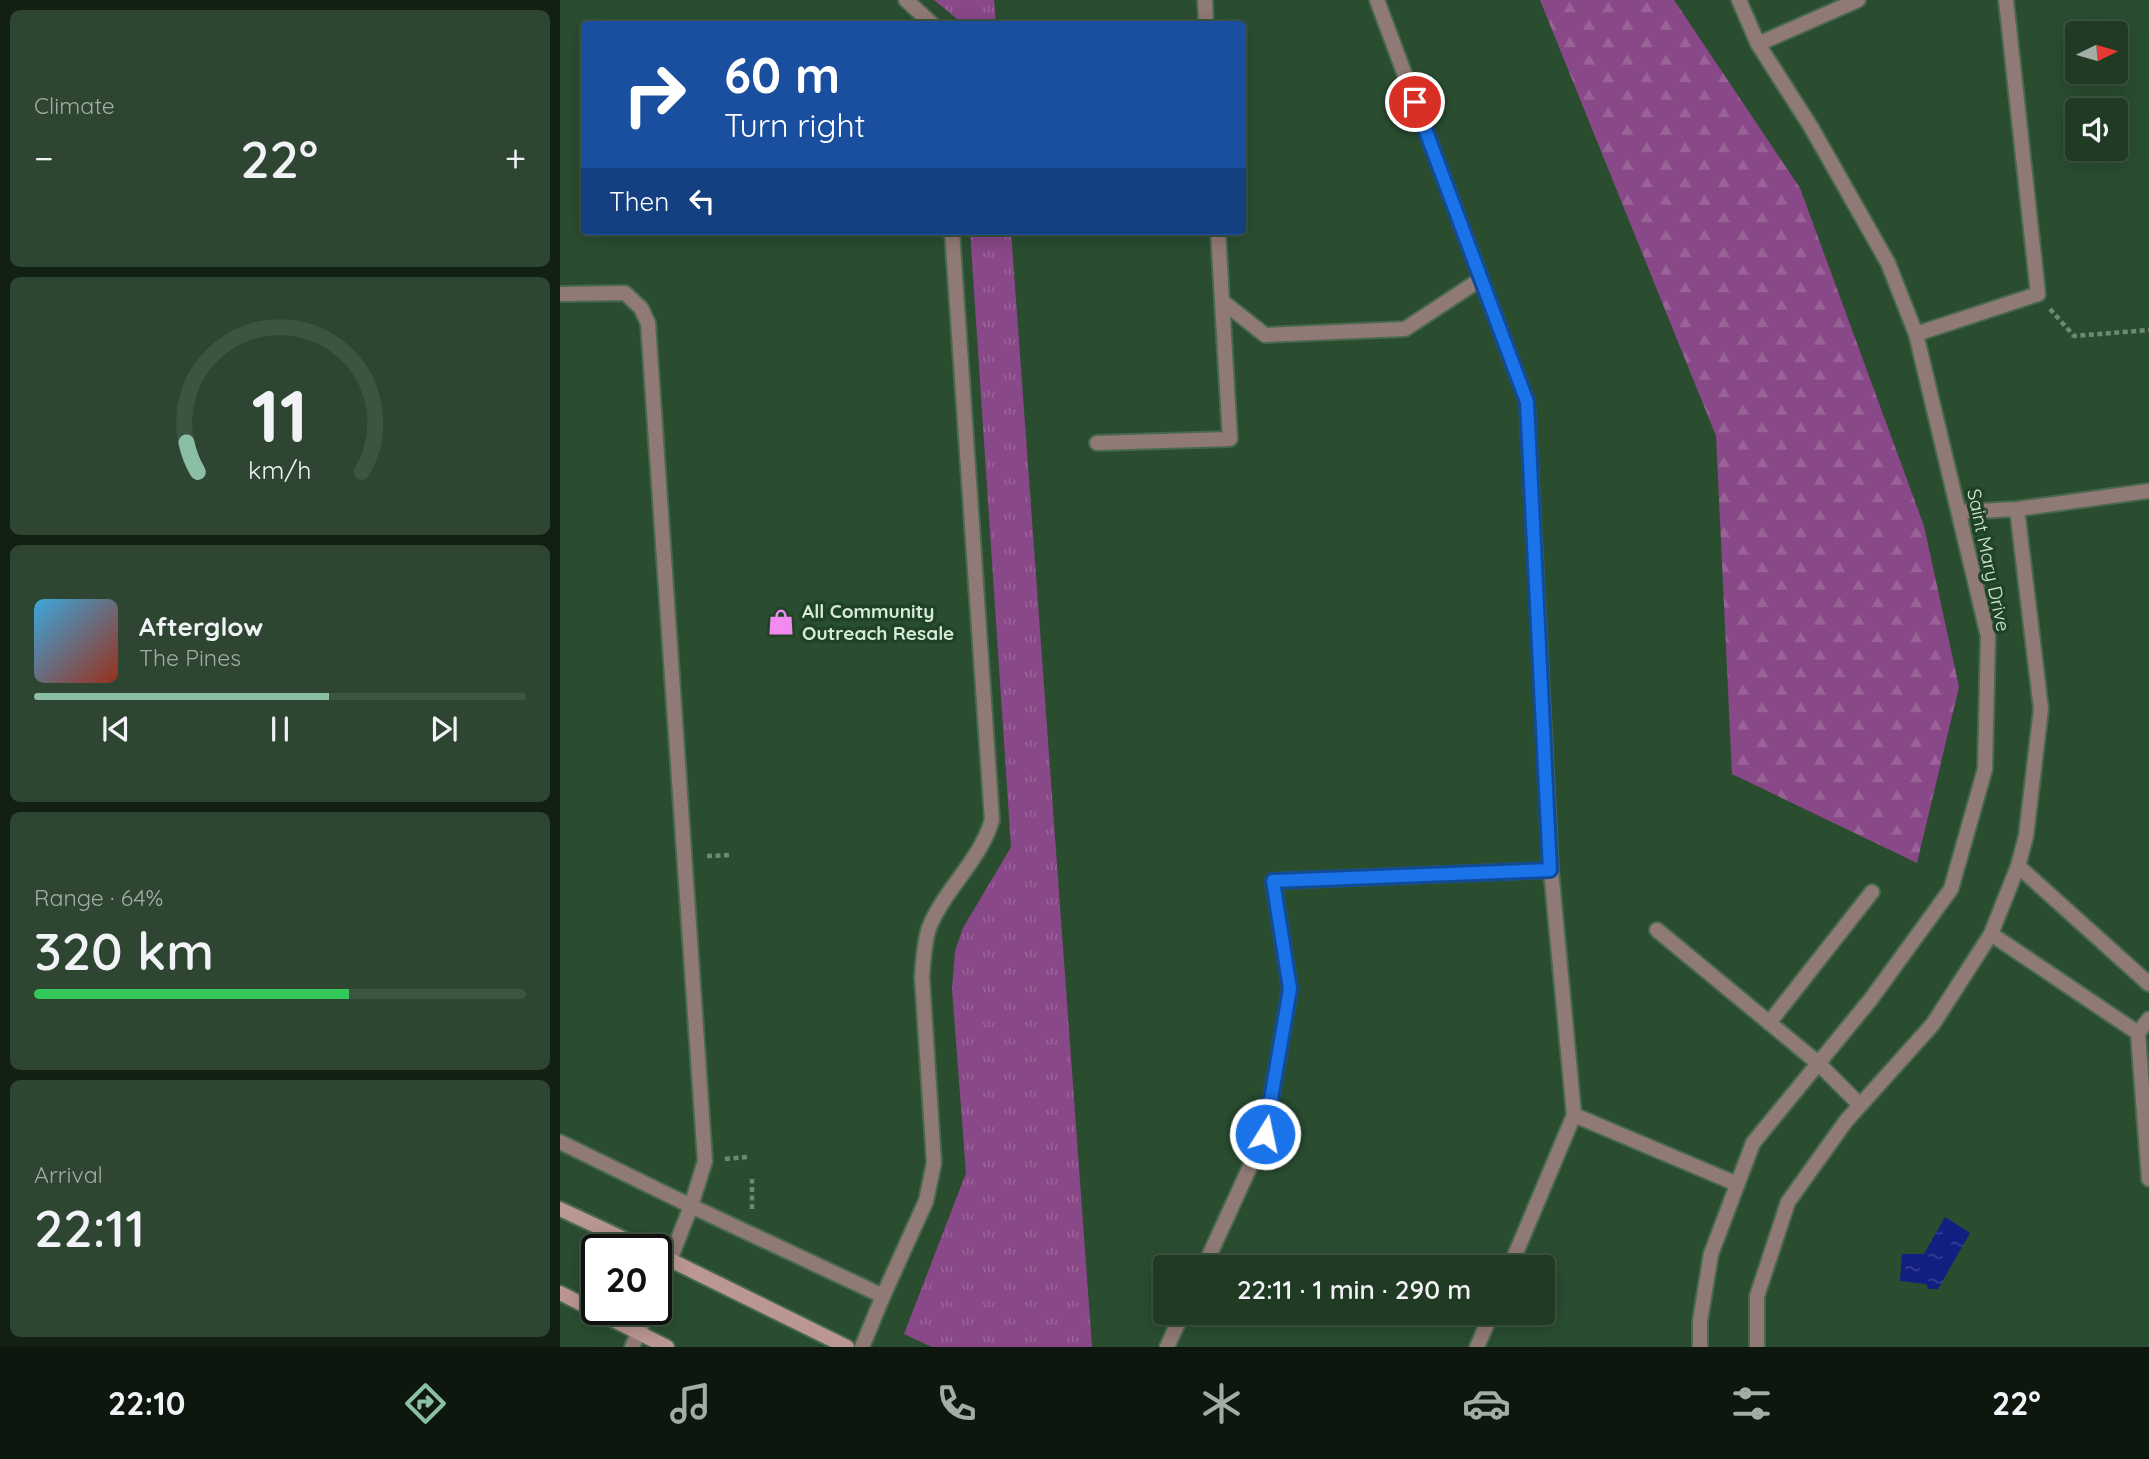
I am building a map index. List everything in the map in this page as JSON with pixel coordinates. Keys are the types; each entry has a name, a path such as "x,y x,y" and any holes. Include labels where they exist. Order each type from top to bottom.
{"main road":[{"path":"560,1209 614,1234"},
{"path":"672,1261 847,1347"},
{"path":"560,1293 667,1347"}],"street":[{"path":"906,0 929,21"},
{"path":"1205,0 1206,21"},
{"path":"1377,0 1527,402 1550,870 1573,1115 1515,1255"},
{"name":"Saint Mary Drive","path":"1700,1347 1700,1321 1711,1254 1753,1143 1871,999 1951,889 1985,768 1988,636 1916,334 1888,263 1811,127 1758,44 1739,0"},
{"path":"1758,44 1858,0"},
{"path":"1916,334 2038,294 2006,0"},
{"path":"862,1347 926,1201 934,1163 922,977 924,949 940,906 985,844 992,820 952,235"},
{"path":"1097,443 1230,439 1218,235"},
{"path":"1222,301 1265,335 1405,329 1481,279"},
{"path":"560,294 625,293 641,308 648,323 705,1161 672,1255"},
{"path":"1959,512 2017,509 2149,491"},
{"path":"1757,1347 1757,1296 1788,1202 1860,1105 1933,1024 1991,934 2018,866 2026,836 2041,709 2017,509"},
{"path":"2018,866 2149,984"},
{"path":"1210,1255 1265,1134 1290,989 1273,881 1550,870"},
{"path":"1769,1023 1872,892"},
{"path":"1657,930 1818,1063 1860,1105"},
{"path":"1991,934 2138,1033"},
{"path":"2149,1019 2138,1033 2149,1179"},
{"path":"1573,1115 1737,1184"},
{"path":"560,1142 883,1296"},
{"path":"632,1347 642,1325"},
{"path":"1167,1347 1177,1325"},
{"path":"1477,1347 1486,1325"}],"path":[{"path":"2038,294 2074,336 2149,330"}],"green space":[{"path":"934,0 994,0 996,21 956,21 956,18"},
{"path":"1540,0 1674,0 1800,188 1924,526 1959,687 1917,863 1732,774 1716,436"},
{"path":"970,235 1011,235 1092,1347 932,1347 904,1334 966,1173 952,989 955,951 963,928 1011,847"}],"water":[{"path":"1945,1217 1970,1233 1938,1289 1929,1289 1926,1284 1900,1281 1902,1254 1924,1254"}],"place":[{"name":"All Community Outreach Resale","path":"781,622"}],"route":[{"path":"1265,1134 1290,989 1273,881 1550,870 1527,402 1415,102"}]}
